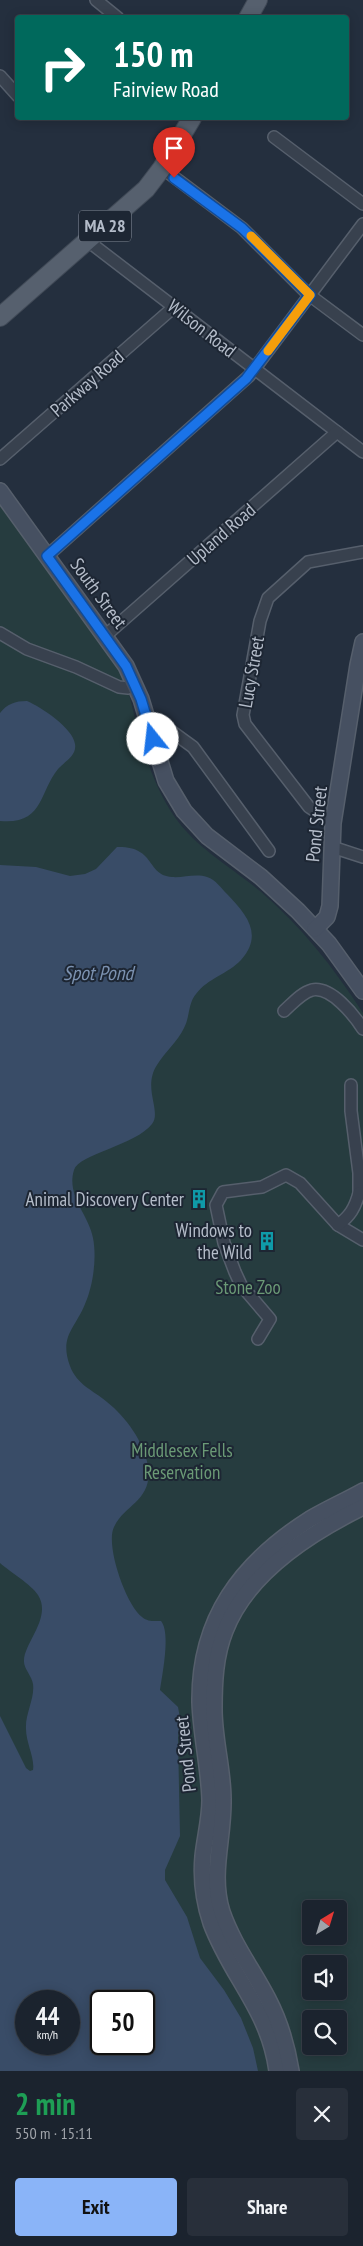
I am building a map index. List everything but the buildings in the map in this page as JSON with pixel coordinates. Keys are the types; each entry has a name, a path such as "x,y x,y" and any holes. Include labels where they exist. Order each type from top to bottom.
{"main road":[{"path":"250,15 258,0"},
{"name":"MA 28","path":"0,317 140,195 162,168 191,120"},
{"name":"South Street","path":"0,491 124,663 136,686 166,781 188,816 207,836 283,897 316,929"},
{"name":"Pond Street","path":"316,929 327,917 330,909 333,823 363,642"},
{"path":"316,929 363,991"},
{"name":"Pond Street","path":"277,2071 265,2024 256,2004 221,1945 212,1924 205,1897 203,1856 210,1805 201,1729 200,1688 203,1660 214,1620 227,1597 245,1575 276,1545 300,1526 363,1491"},
{"name":"Pond Street","path":"290,2071 283,2035 276,2015 234,1941 222,1911 219,1896 217,1866 224,1802 215,1726 215,1674 220,1645 228,1624 255,1586 280,1560 305,1540 363,1507"}],"street":[{"path":"96,0 114,15"},
{"path":"0,76 15,93"},
{"path":"274,137 363,204"},
{"path":"162,168 242,228 310,295 363,335"},
{"path":"47,556 244,380 363,224"},
{"name":"Wilson Road","path":"88,241 363,452"},
{"name":"Parkway Road","path":"0,459 174,307"},
{"name":"Upland Road","path":"105,636 337,432"},
{"name":"Lucy Street","path":"333,823 308,807 245,724 243,715 260,621 263,607 268,598 308,562 363,552"},
{"path":"0,632 27,649 76,667 118,687 128,688 136,686"},
{"path":"150,727 171,731 193,747 269,851"},
{"path":"332,846 363,856"},
{"path":"284,1011 306,993 316,990 328,994 342,1003 363,1029"},
{"path":"338,1225 355,1208 361,1193 351,1111 351,1085"},
{"path":"258,1339 270,1319 241,1285 228,1256 216,1205 223,1192 262,1187 286,1175 300,1183 338,1225 363,1240"}],"green space":[{"name":"Middlesex Fells Reservation","path":"0,504 118,668 127,688 151,770 161,794 174,816 203,847 260,891 289,918 328,964 363,1013 363,2071 0,2071"}],"water":[{"path":"27,701 48,713 63,725 73,738 75,748 70,758 58,769 52,778 33,812 25,818 14,821 0,821 0,713 5,707"},
{"name":"Spot Pond","path":"117,847 138,851 164,875 172,877 198,875 213,880 246,917 252,933 248,951 241,960 206,984 193,998 186,1024 157,1065 151,1082 155,1113 152,1124 134,1138 86,1159 78,1164 74,1170 73,1188 75,1197 91,1230 94,1246 94,1263 88,1297 70,1333 66,1347 73,1373 86,1387 121,1415 138,1439 146,1457 148,1478 146,1487 142,1495 119,1519 114,1527 112,1547 124,1588 136,1610 147,1620 161,1621 164,1627 166,1644 160,1690 178,1707 180,1718 178,1738 180,1836 165,1870 165,1880 187,1917 200,1958 224,1990 241,2018 253,2048 258,2071 0,2071 0,1716 26,1768 30,1771 33,1770 33,1760 27,1740 26,1723 33,1695 33,1684 24,1660 25,1653 37,1629 42,1612 41,1603 35,1591 0,1563 0,865 36,867 70,876 85,874 96,869"}],"slow traffic":[{"path":"251,236 310,295 268,351"}],"place":[{"name":"Animal Discovery Center","path":"199,1199"},
{"name":"Windows to the Wild","path":"267,1241"}],"route":[{"path":"153,739 141,699 126,666 47,556 246,379 310,295 242,228 174,178"}],"park label":[{"name":"Stone Zoo","path":"248,1287"}]}
